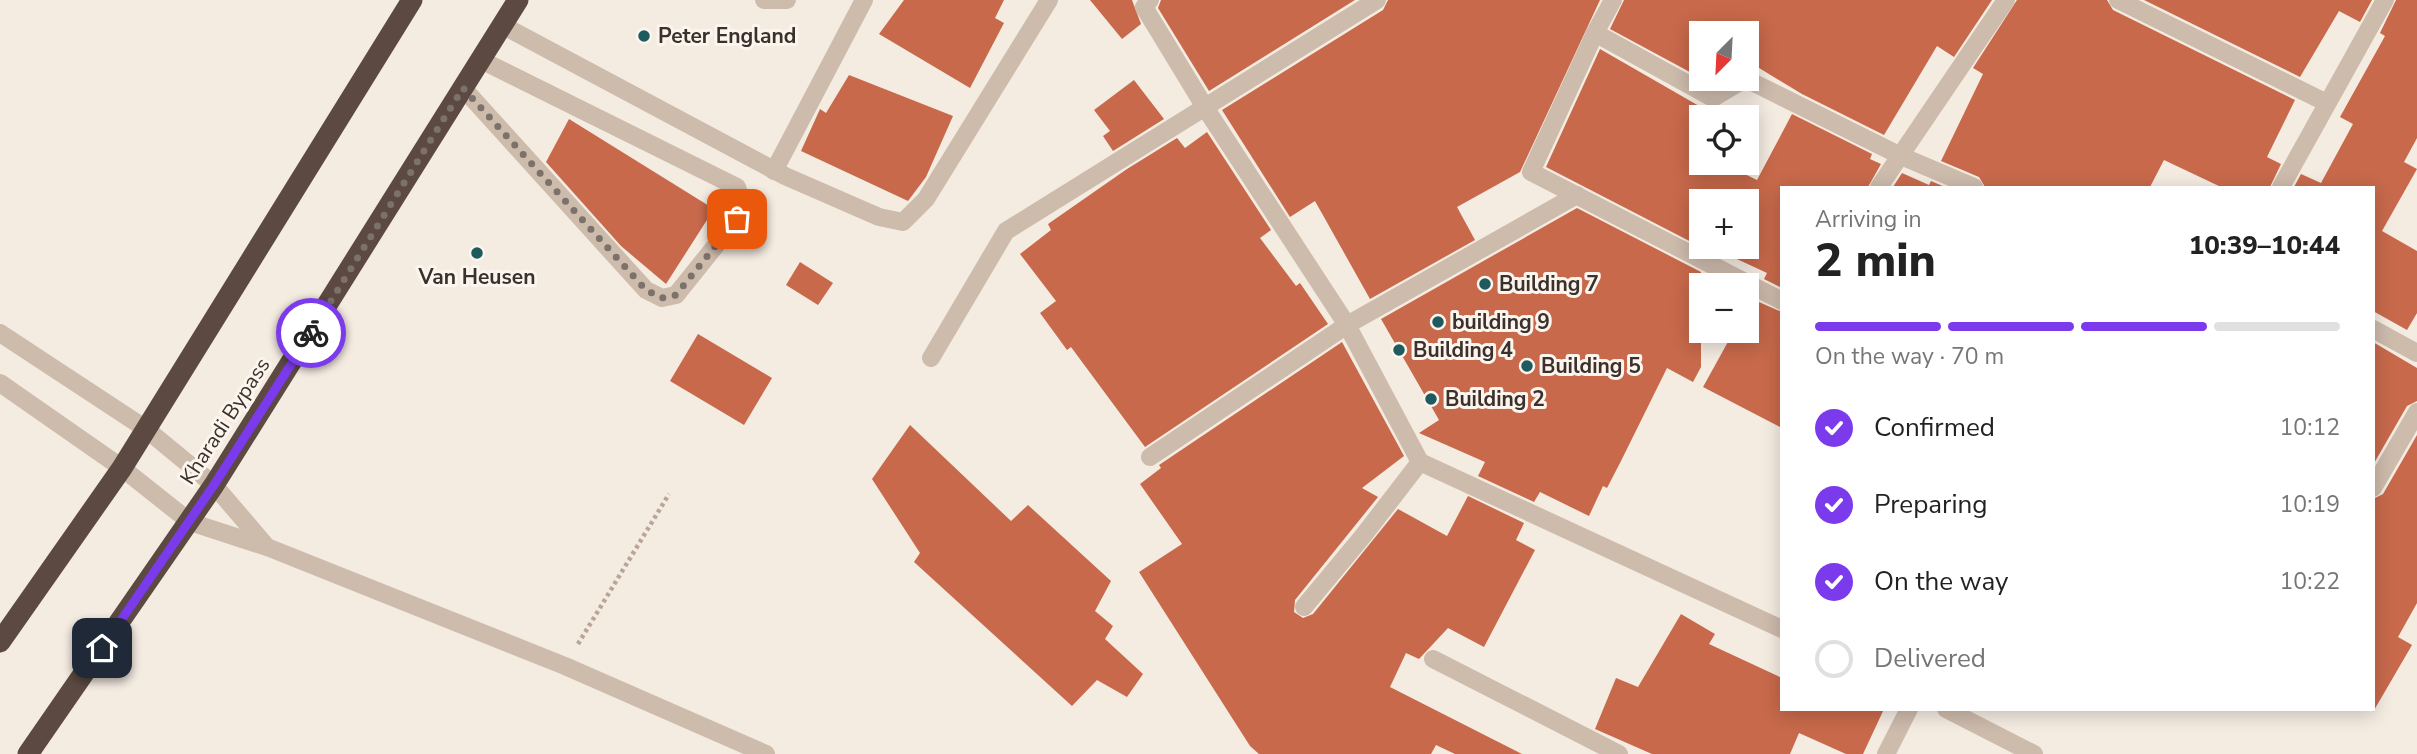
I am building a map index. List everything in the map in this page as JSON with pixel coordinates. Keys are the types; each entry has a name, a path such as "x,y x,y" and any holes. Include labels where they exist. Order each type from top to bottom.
{"highway":[{"path":"0,642 122,468 412,0"},
{"name":"Kharadi Bypass","path":"28,754 190,522 518,0"}],"street":[{"path":"764,0 787,0"},
{"path":"774,171 864,0"},
{"path":"502,25 774,171 879,217 903,222 926,199 1049,0"},
{"path":"931,358 1006,231 1206,109 1377,0"},
{"path":"1613,0 1531,172 1780,300"},
{"path":"1881,186 2006,0"},
{"path":"2118,0 2327,103"},
{"path":"2282,186 2385,0"},
{"path":"1144,2 1206,109 1347,325 1420,462 1780,628"},
{"path":"1595,33 1689,85"},
{"path":"463,88 646,290 662,298 676,295 737,219 742,203 737,187 481,60"},
{"path":"1759,85 1901,156 1972,186"},
{"path":"1700,91 1713,98 1725,91"},
{"path":"1150,457 1347,325 1577,195"},
{"path":"2375,330 2417,353"},
{"path":"0,333 146,429 214,485 267,547"},
{"path":"0,383 122,468 190,522 267,547 565,666 766,754"},
{"path":"2375,485 2417,412"},
{"path":"1304,607 1363,537 1420,462"},
{"path":"1433,659 1619,754"},
{"path":"1886,754 1908,711"},
{"path":"1950,711 2034,754"}],"path":[{"path":"565,666 669,495"}],"building":[{"path":"904,0 1004,0 995,18 1004,23 970,88 879,34"},
{"path":"1090,0 1132,0 1141,24 1122,39"},
{"path":"1161,0 1355,0 1209,91 1158,8"},
{"path":"1388,0 1600,0 1520,172 1457,207 1475,240 1370,299 1315,201 1290,217 1222,110 1383,10"},
{"path":"1624,0 1992,0 1954,57 1937,46 1884,135 1802,94 1759,68 1759,21 1689,21 1689,72 1610,29"},
{"path":"2017,0 2107,0 2113,10 2295,100 2267,157 2281,164 2270,186 2219,186 2164,160 2151,186 1984,186 1979,177 1941,161 1983,74 1973,68"},
{"path":"2144,0 2372,0 2360,22 2339,11 2300,77"},
{"path":"2396,0 2417,0 2417,138 2404,162 2417,169 2382,231 2417,251 2417,313 2407,330 2375,312 2375,186 2295,186 2301,174 2321,183 2353,124 2340,117 2385,36 2380,33"},
{"path":"1600,49 1697,105 1689,105 1689,175 1747,175 1757,180 1792,114 1872,154 1870,159 1881,164 1869,186 1780,186 1780,287 1764,279 1767,273 1737,259 1759,259 1759,189 1689,189 1689,241 1546,167"},
{"path":"849,75 953,116 926,177 908,201 801,151 820,109 826,113"},
{"path":"1134,80 1164,119 1113,151 1103,136 1110,131 1094,110"},
{"path":"569,119 714,209 666,284 621,246 546,162"},
{"path":"1207,132 1271,230 1260,238 1296,286 1300,283 1328,324 1145,447 1071,347 1067,350 1040,313 1056,301 1020,254 1051,230 1048,224 1127,169 1177,138 1185,148"},
{"path":"1902,173 1929,185 1931,181 1943,186 1894,186"},
{"path":"1577,208 1701,272 1689,273 1689,343 1701,343 1701,367 1693,382 1667,368 1607,488 1603,486 1589,516 1540,492 1534,502 1478,476 1485,462 1419,433 1439,420 1381,319"},
{"path":"800,262 833,283 818,305 786,285"},
{"path":"1759,302 1780,311 1780,427 1703,387 1727,343 1759,343"},
{"path":"698,334 772,378 744,425 670,381"},
{"path":"1342,342 1404,456 1362,488 1378,497 1295,600 1294,612 1303,618 1313,614 1398,509 1447,536 1468,496 1524,523 1516,540 1535,550 1484,647 1448,628 1419,659 1406,653 1390,687 1522,754 1455,754 1436,745 1431,754 1259,754 1250,746 1139,572 1182,544 1140,484 1161,468 1159,465"},
{"path":"2375,343 2417,368 2417,401 2407,406 2375,462"},
{"path":"910,425 1011,521 1028,505 1111,581 1095,611 1113,626 1105,639 1143,674 1127,697 1097,680 1072,706 914,562 920,553 872,479"},
{"path":"2417,435 2417,603 2398,637 2412,645 2375,709 2375,498 2383,494"},
{"path":"1681,614 1715,634 1709,644 1780,677 1780,711 1883,711 1863,754 1846,754 1799,733 1790,754 1652,754 1595,729 1616,678 1638,687"}],"way so far":[{"path":"311,333 463,88 646,290 662,298 676,295 737,219"}],"place":[{"name":"Peter England","path":"644,36"},
{"name":"Van Heusen","path":"477,253"},
{"name":"Building 7","path":"1485,284"},
{"name":"building 9","path":"1438,322"},
{"name":"Building 4","path":"1399,350"},
{"name":"Building 5","path":"1527,366"},
{"name":"Building 2","path":"1431,399"}],"route":[{"path":"102,648 190,522 311,333"}]}
